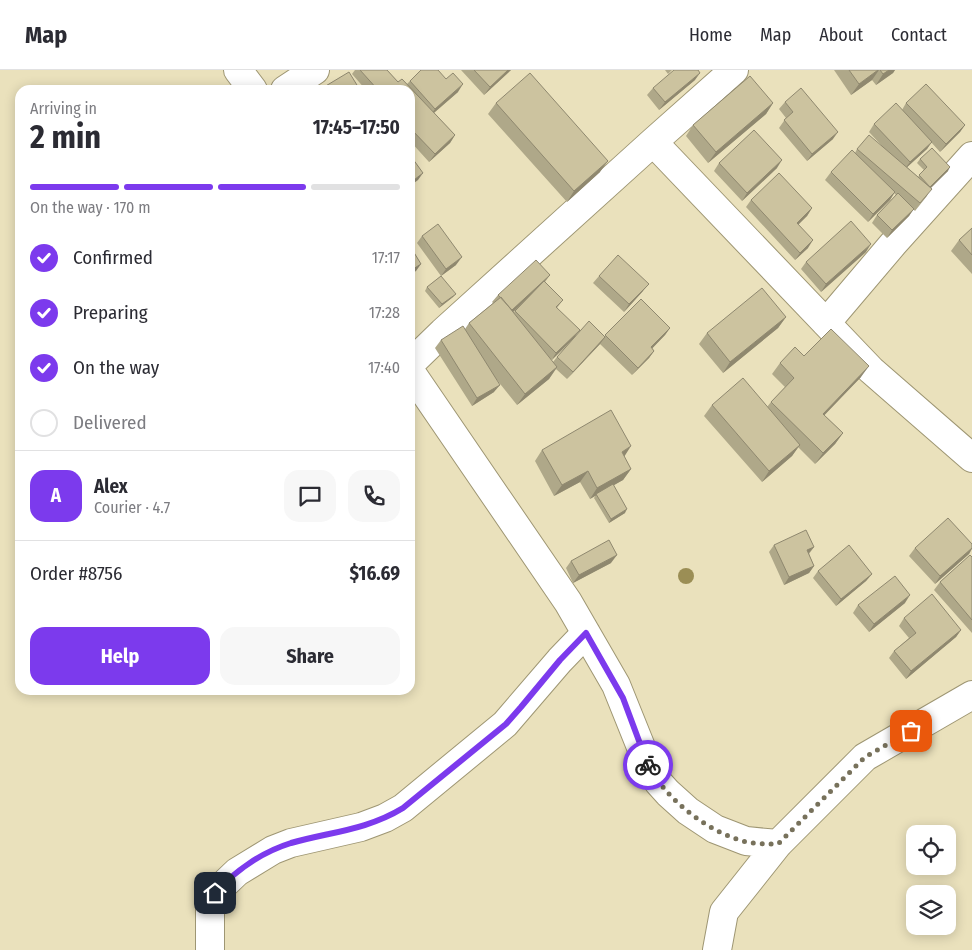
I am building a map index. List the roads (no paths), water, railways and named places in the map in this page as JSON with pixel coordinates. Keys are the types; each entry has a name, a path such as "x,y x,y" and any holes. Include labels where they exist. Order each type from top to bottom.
{"street":[{"path":"238,70 249,85"},
{"path":"292,85 315,70"},
{"path":"415,359 734,70"},
{"path":"653,142 872,370 972,458"},
{"path":"826,323 893,244 972,156"},
{"path":"415,377 557,584 623,698 647,762 654,775 668,793 688,811 722,832 746,841 778,844"},
{"path":"210,950 210,904 215,893 237,872 272,850 291,843 361,827 385,818 403,808 506,724 560,660 586,633"},
{"path":"717,950 724,912 778,844 865,757 972,695"}]}
